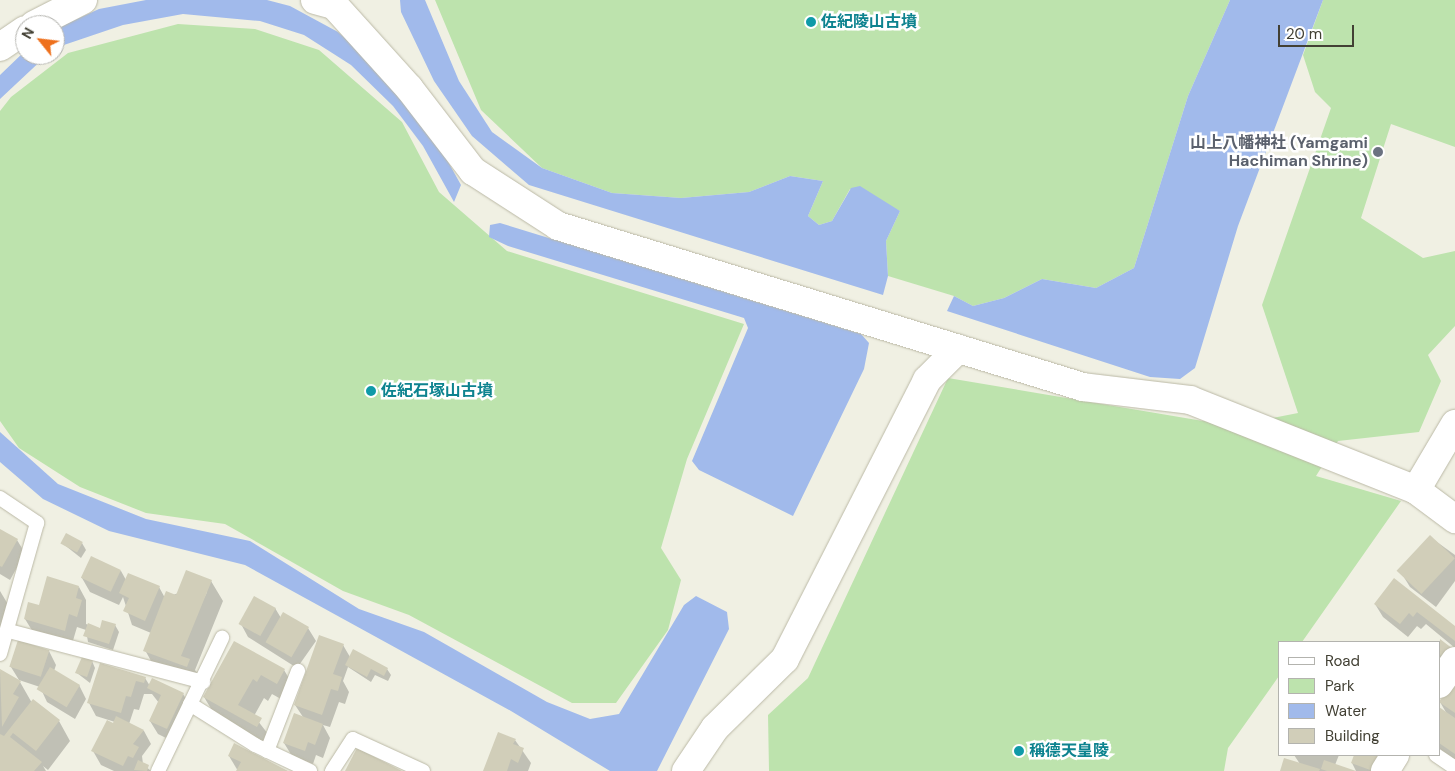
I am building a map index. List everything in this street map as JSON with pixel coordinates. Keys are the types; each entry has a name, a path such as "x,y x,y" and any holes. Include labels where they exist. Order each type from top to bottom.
{"street":[{"path":"54,15 83,0"},
{"path":"315,0 334,5 409,88 473,171 558,226 1083,386 1190,400 1416,490 1455,519"},
{"path":"0,47 15,37"},
{"path":"686,771 715,728 785,659 927,380 958,349"},
{"path":"1416,490 1455,424"},
{"path":"1440,683 1455,661"},
{"path":"1385,771 1394,756"}],"lane":[{"path":"0,498 37,523 16,589 9,631 0,654"},
{"path":"9,631 202,682"},
{"path":"158,771 222,638"},
{"path":"267,751 298,671"},
{"path":"190,704 267,751 310,771"},
{"path":"332,771 353,739 423,771"},
{"path":"1437,756 1455,768"}],"green space":[{"path":"435,0 1230,0 1188,96 1134,268 1096,288 1042,279 1004,298 973,306 954,296 888,276 886,241 900,211 850,189 832,221 819,225 808,216 823,181 790,176 749,192 681,198 612,193 542,168 481,110"},
{"path":"1323,0 1455,0 1455,147 1391,124 1361,218 1423,258 1455,251 1455,326 1428,355 1441,381 1419,432 1338,441 1316,476 1401,501 1303,641 1278,641 1278,677 1228,748 1224,771 769,771 768,715 808,678 948,378 1203,421 1247,423 1298,413 1262,305 1331,108 1315,92 1303,55"},
{"path":"178,24 255,29 319,50 402,122 439,192 507,251 744,324 687,459 661,548 681,580 668,630 616,703 572,703 409,615 343,591 225,524 146,513 80,487 19,448 0,421 0,111 11,97 52,65 65,65 65,55"}],"water":[{"path":"146,0 267,0 290,6 338,32 383,71 426,122 461,185 454,202 423,146 393,106 351,65 304,35 260,21 183,14 123,25 65,45 65,24 99,9"},
{"path":"400,0 425,0 459,81 492,132 542,168 612,193 681,198 749,192 790,176 823,181 808,216 819,225 832,221 851,188 860,186 900,211 886,241 888,276 883,295 529,185 472,136 434,81 401,12"},
{"path":"1230,0 1323,0 1238,226 1195,368 1180,379 1150,377 947,311 954,296 973,306 1004,298 1042,279 1096,288 1134,268 1188,96"},
{"path":"15,61 15,65 36,65 0,99 0,75"},
{"path":"500,223 861,334 869,343 864,369 793,516 699,470 692,461 748,328 744,318 508,246 489,237 490,225"},
{"path":"0,432 58,484 146,519 250,541 359,609 424,632 547,702 590,719 619,714 684,605 696,596 727,612 729,629 657,771 610,771 511,711 245,565 109,531 43,499 0,462"}],"building":[{"path":"0,529 18,539 2,567 0,566"},
{"path":"66,533 83,542 77,553 60,544"},
{"path":"1430,535 1455,558 1421,594 1397,571"},
{"path":"91,556 121,570 111,592 81,578"},
{"path":"186,570 212,580 181,656 190,659 187,667 143,651 166,591 176,595"},
{"path":"128,573 160,586 145,621 123,611 129,598 119,593"},
{"path":"47,576 79,586 76,598 82,600 77,617 69,614 65,631 24,619 28,602 39,605"},
{"path":"1394,578 1455,626 1455,641 1417,612 1413,617 1409,613 1400,624 1374,604"},
{"path":"254,596 276,608 260,636 238,624"},
{"path":"283,612 309,627 291,657 266,642"},
{"path":"102,620 116,624 109,644 83,636 88,623 100,628"},
{"path":"319,635 344,644 333,674 342,677 338,691 331,689 322,715 294,705"},
{"path":"1440,639 1453,649 1445,659 1440,655"},
{"path":"18,640 49,650 41,677 9,667"},
{"path":"234,641 285,669 277,684 261,675 257,682 253,679 238,705 262,718 257,727 203,697"},
{"path":"353,649 388,668 384,676 371,669 367,677 345,665"},
{"path":"82,657 93,660 87,677 75,673"},
{"path":"100,663 146,677 144,683 136,681 131,697 126,696 121,713 87,703"},
{"path":"50,667 80,685 67,707 37,689"},
{"path":"0,669 21,681 13,694 19,697 2,727"},
{"path":"152,678 184,693 167,729 149,721 161,695 147,688"},
{"path":"1455,678 1455,713 1440,703"},
{"path":"33,699 60,720 36,751 13,733 10,737 42,762 34,771 0,771 0,734 4,736"},
{"path":"1440,708 1455,718 1455,754 1440,744"},
{"path":"294,713 323,724 315,745 308,742 305,751 283,743"},
{"path":"116,716 144,730 133,744 139,747 133,758 128,756 123,766 91,751 107,720 113,723"},
{"path":"498,732 516,739 513,744 524,748 518,763 511,759 507,771 483,771"},
{"path":"234,743 288,771 236,771 241,762 228,756"},
{"path":"357,748 402,771 345,771"},
{"path":"1354,756 1379,756 1373,771 1351,763"},
{"path":"1284,758 1320,769 1319,771 1280,771"},
{"path":"138,760 149,765 147,771 134,770"},
{"path":"1324,760 1356,771 1327,771 1321,769"}],"place":[{"name":"佐紀陵山古墳","path":"811,22"},
{"name":"山上八幡神社 (Yamgami Hachiman Shrine)","path":"1378,152"},
{"name":"佐紀石塚山古墳","path":"371,391"},
{"name":"稱德天皇陵","path":"1019,751"}]}
